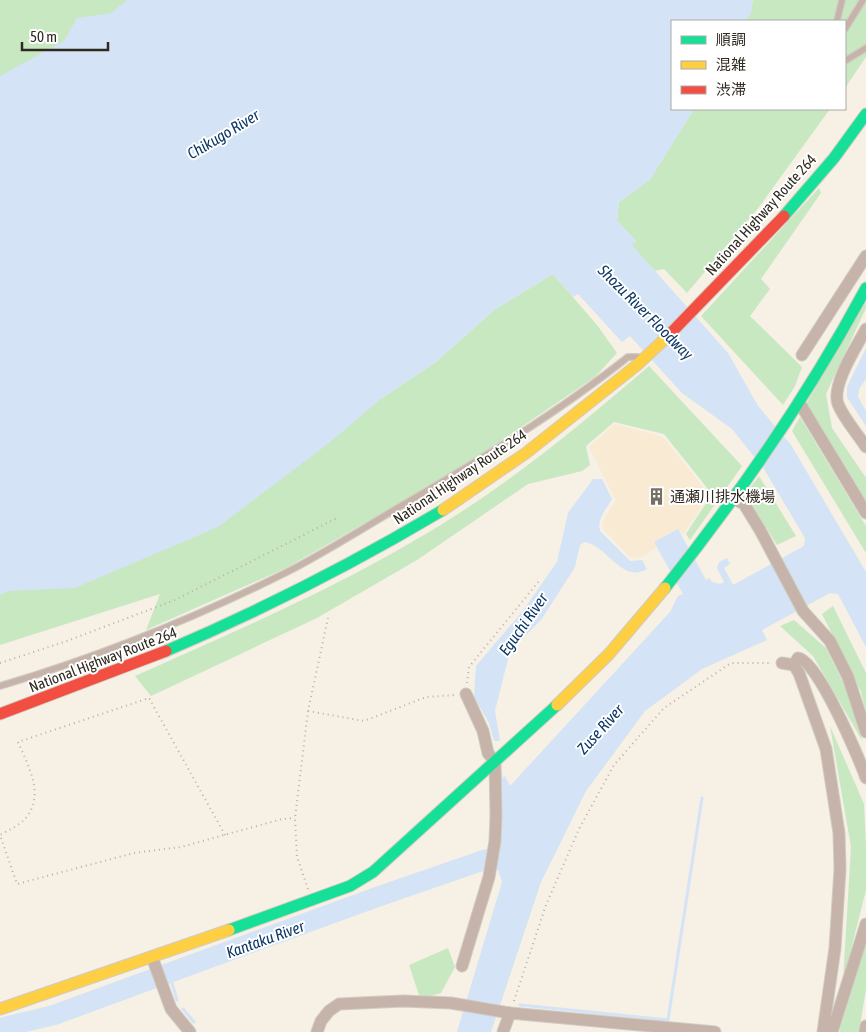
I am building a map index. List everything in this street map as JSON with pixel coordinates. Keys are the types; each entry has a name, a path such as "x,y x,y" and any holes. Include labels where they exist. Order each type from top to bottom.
{"main road":[{"name":"National Highway Route 264","path":"0,714 84,685 198,639 279,602 418,526 513,464 645,358 694,310 752,252 808,188 866,114"},
{"path":"0,1009 154,963 350,886 373,872 499,758 609,654 694,551 737,495 833,349 866,288"}],"street":[{"path":"802,355 866,256"},
{"path":"866,329 839,383 837,393 838,404 866,447"},
{"path":"797,405 866,513"},
{"path":"737,495 760,530 803,612 830,641 848,677 866,732"},
{"path":"823,1032 836,948 840,869 839,833 826,749 800,673 788,664 798,658 808,663 841,719 866,778"},
{"path":"462,966 486,886 495,841 499,758 488,753 483,731 466,694"},
{"path":"832,1032 866,924"},
{"path":"154,963 162,990 171,1009 186,1031"},
{"path":"318,1032 321,1021 329,1011 339,1004 403,1001 458,1004 508,1013 715,1032"},
{"path":"503,1032 508,1013"},
{"path":"865,1032 866,1026"}],"lane":[{"path":"837,20 842,0"},
{"path":"846,27 863,0"},
{"path":"846,60 866,48"},
{"path":"0,686 63,667 145,636 288,572 460,472 597,381 628,356 645,358"}],"path":[{"path":"0,663 64,642 175,600 337,518"},
{"path":"308,711 364,720 426,697 466,694 469,666 539,581"},
{"path":"312,901 297,857 295,818 308,711 328,618"},
{"path":"508,1013 546,905 579,829 614,766 664,708 731,663 788,664"},
{"path":"225,835 149,698 18,742 35,784 34,801 24,821 0,835 18,884 134,853 182,847 225,835 282,818 295,818"}],"shaded area":[{"path":"615,424 663,437 709,495 682,536 677,529 654,542 657,547 642,557 631,558 603,529 603,521 616,500 589,447"}],"green space":[{"path":"0,0 145,0 0,86"},
{"path":"753,0 866,0 866,57 846,87 846,20 747,20 751,12"},
{"path":"693,110 829,110 759,207 687,293 664,269 654,271 631,245 636,241 617,221 619,202 650,179"},
{"path":"819,188 821,193 761,279 770,289 750,316 802,367 795,386 783,405 701,316"},
{"path":"553,274 597,325 617,353 595,377 458,470 286,568 146,630 160,594 0,645 0,595 382,398 436,362 494,310"},
{"path":"866,302 866,308 826,394 832,428 866,478 866,504 806,404"},
{"path":"649,366 742,466 690,540 686,534 712,494 664,434 614,422 586,446 590,465 582,471 528,484 417,560 317,618 151,696 135,676 310,596 378,561 444,523 535,460"},
{"path":"800,417 866,526 866,553 792,431"},
{"path":"759,476 796,536 777,545 745,494"},
{"path":"833,606 866,673 866,713 861,692 822,614"},
{"path":"794,620 826,648 844,684 863,742 813,656 780,626"},
{"path":"830,726 864,804 866,890 843,981 851,847"},
{"path":"866,940 866,989 859,1032 839,1032"},
{"path":"448,948 455,967 441,993 428,997 419,995 409,965"}],"water":[{"path":"127,0 753,0 751,12 747,20 671,20 671,110 693,110 650,180 619,202 617,220 636,241 632,245 728,353 758,406 791,445 866,572 866,647 838,594 830,593 762,630 767,640 702,669 645,711 586,791 541,882 491,1032 457,1032 502,882 497,867 501,834 496,785 505,776 510,786 670,612 678,596 683,594 654,542 678,529 706,580 709,578 712,582 720,584 724,582 717,568 719,562 727,558 730,564 724,568 733,585 804,546 805,538 764,469 732,429 682,393 630,336 622,342 578,294 573,297 553,274 494,310 436,362 382,398 329,443 218,527 75,588 8,591 0,595 0,76 64,41 77,18 111,13"},
{"path":"866,348 866,379 859,389 858,397 866,411 866,426 847,397 847,387"},
{"path":"593,479 602,479 612,499 601,518 600,531 630,561 642,560 647,569 630,572 593,545 584,542 580,545 575,567 541,620 510,651 495,711 500,741 494,741 489,723 474,697 476,666 522,612 557,562 568,513"}],"waterway":[{"name":"Eguchi River","path":"500,771 503,784"},
{"path":"520,1005 668,1020 702,798"},
{"name":"Kantaku River","path":"0,1028 54,1015 377,897 487,859 514,861"},
{"path":"169,973 177,1000"},
{"path":"183,1009 194,1022"}],"traffic: fast":[{"path":"784,216 834,158 866,114"},
{"path":"665,588 747,480 797,405 866,288"},
{"path":"166,651 307,585 376,549 443,510"},
{"path":"229,930 350,886 373,872 557,705"}],"traffic: slow":[{"path":"443,510 526,453 637,365 668,336"},
{"path":"557,705 609,654 665,588"},
{"path":"0,1009 229,930"}],"traffic: jam":[{"path":"668,336 784,216"},
{"path":"0,714 166,651"}],"place":[{"name":"通瀬川排水機場","path":"656,497"}],"water label":[{"name":"Chikugo River","path":"223,134"},
{"name":"Shozu River Floodway","path":"646,312"},
{"name":"Zuse River","path":"600,729"}]}
